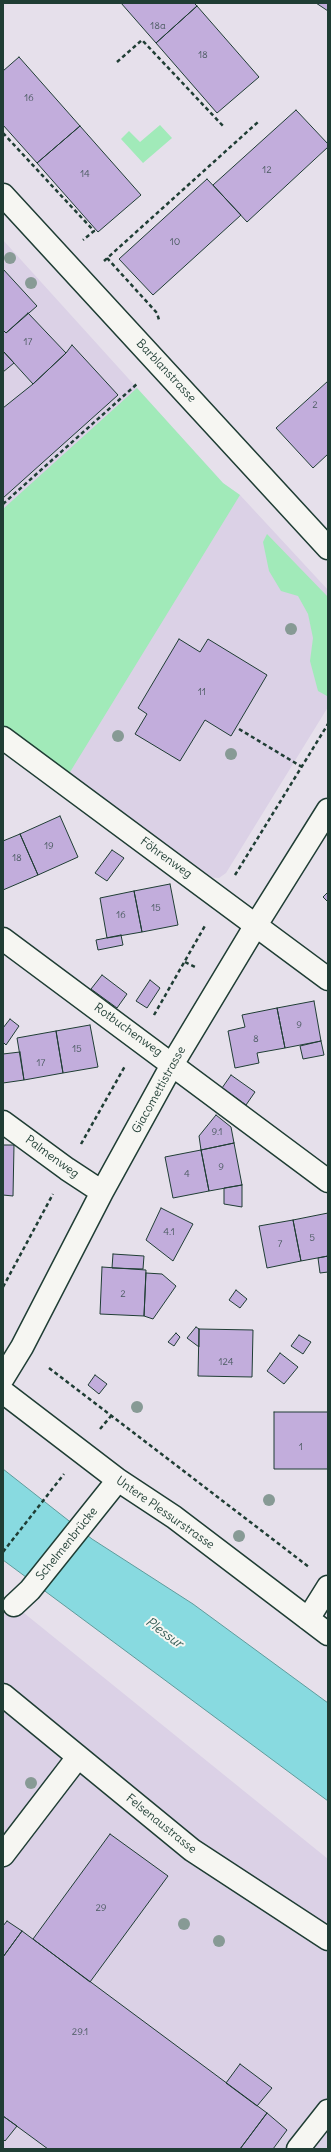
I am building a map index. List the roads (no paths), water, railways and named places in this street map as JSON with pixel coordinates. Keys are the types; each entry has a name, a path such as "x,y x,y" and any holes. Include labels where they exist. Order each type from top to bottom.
{"street":[{"name":"Barblanstrasse","path":"3,195 328,548"},
{"name":"Föhrenweg","path":"3,738 328,979"},
{"name":"Giacomettistrasse","path":"3,1378 22,1347 102,1192 173,1063 256,925 328,810"},
{"name":"Rotbuchenweg","path":"3,938 173,1063 328,1181"},
{"name":"Palmenweg","path":"3,1122 67,1169 102,1192"},
{"name":"Untere Plessurstrasse","path":"3,1392 118,1480 174,1518 328,1634"},
{"name":"Schelmenbrücke","path":"7,1606 30,1590 118,1480"},
{"path":"308,1619 322,1580"},
{"name":"Felsenaustrasse","path":"3,1695 192,1850 328,1939"},
{"path":"3,1855 78,1757"},
{"path":"298,2149 328,2111"}],"water":[{"name":"Plessur","path":"3,1469 92,1539 193,1604 328,1703 328,1801 3,1560"}]}
